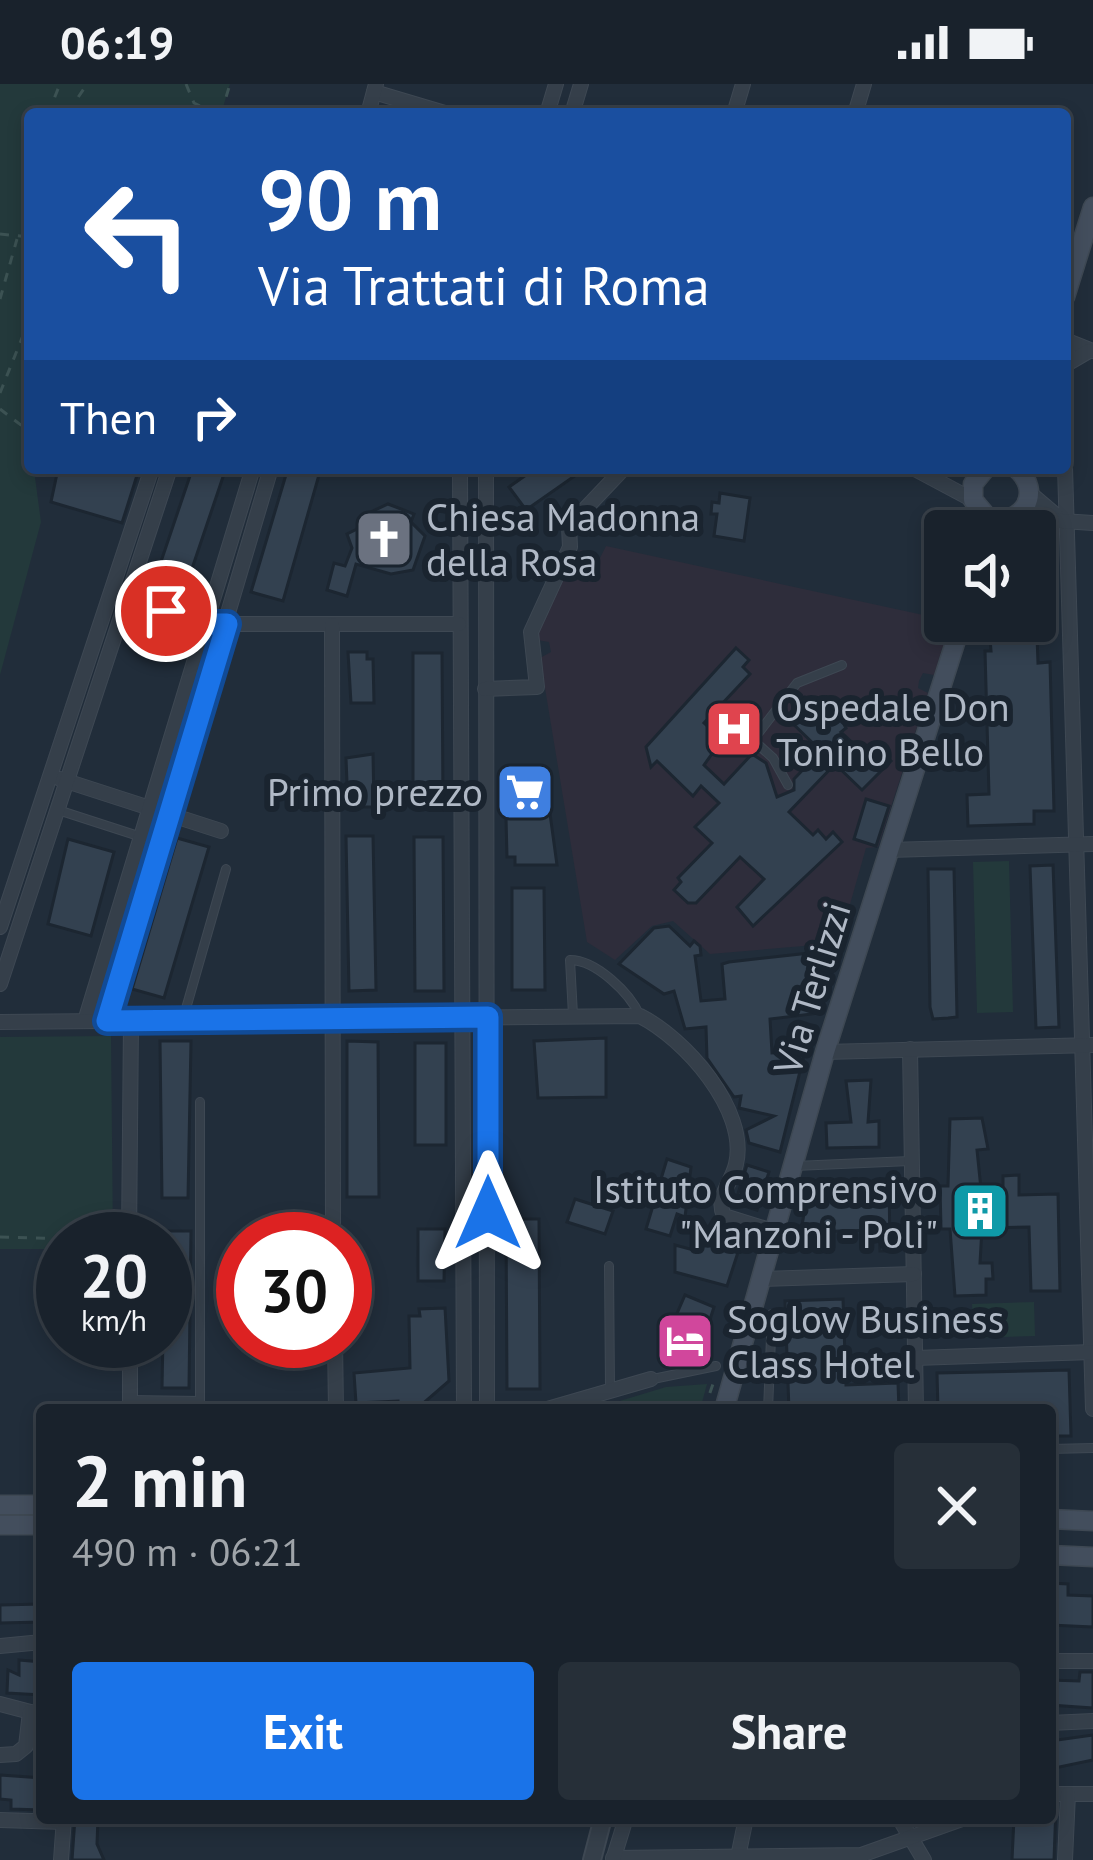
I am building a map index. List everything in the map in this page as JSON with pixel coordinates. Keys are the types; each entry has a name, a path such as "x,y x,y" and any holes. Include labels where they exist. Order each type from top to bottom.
{"main road":[{"path":"1071,278 1093,207"},
{"path":"976,474 973,484 979,510"},
{"path":"1018,510 1030,493 1021,474"},
{"name":"Via Terlizzi","path":"730,1404 825,1052 955,642"},
{"name":"Via Terlizzi","path":"717,1404 736,1368"},
{"path":"0,1505 36,1505"},
{"path":"1056,1519 1093,1521"},
{"path":"0,1525 36,1525"},
{"path":"1056,1555 1093,1557"}],"street":[{"path":"562,108 581,84"},
{"path":"375,88 431,108"},
{"path":"0,927 150,474"},
{"path":"0,984 168,474"},
{"path":"85,1021 251,474"},
{"path":"107,1021 269,474"},
{"path":"460,474 464,1404"},
{"path":"486,474 486,1404"},
{"path":"460,706 537,687 530,632 570,547 569,526 618,474"},
{"path":"922,474 973,510"},
{"path":"1065,474 1085,844 1093,1409"},
{"path":"1030,493 1069,524"},
{"path":"1056,524 1093,523"},
{"path":"109,592 205,624 459,624"},
{"path":"332,626 333,1212"},
{"path":"50,776 221,831"},
{"path":"460,823 484,823"},
{"path":"890,850 1085,844"},
{"path":"0,1022 640,1016 690,1052 723,1099 738,1153 722,1196 724,1216 776,1232"},
{"path":"129,1212 131,1021"},
{"path":"825,1052 1088,1045"},
{"path":"910,1049 916,1404"},
{"path":"460,1213 488,1213"},
{"path":"762,1279 914,1274"},
{"path":"915,1358 1092,1352"},
{"path":"130,1368 130,1404"},
{"path":"334,1368 335,1404"},
{"path":"576,1404 651,1379"},
{"path":"0,1646 36,1643"},
{"path":"1056,1661 1093,1661"},
{"path":"0,1704 36,1713 26,1746 16,1754 0,1755"},
{"path":"1056,1723 1093,1721"},
{"path":"1056,1794 1093,1794"},
{"path":"1065,1860 1068,1794"},
{"path":"0,1820 36,1820"},
{"path":"62,1860 63,1824"},
{"path":"592,1860 601,1824"},
{"path":"624,1824 613,1859 861,1855 944,1824"},
{"path":"738,1857 745,1824"},
{"path":"903,1824 924,1860"}],"lane":[{"path":"788,785 772,758 753,740 797,683 842,664"},
{"path":"58,810 161,843"},
{"path":"182,1021 226,869"},
{"path":"573,1015 570,960 581,960 632,997 640,1016"},
{"path":"200,1102 200,1404"},
{"path":"795,1166 912,1161"},
{"path":"609,1266 610,1391"},
{"path":"768,1404 772,1314"},
{"path":"651,1379 716,1366"},
{"path":"736,1368 770,1366"},
{"path":"1056,1449 1093,1448"}],"path":[{"path":"186,84 194,103 205,108"},
{"path":"0,234 24,238"},
{"path":"0,299 17,239"},
{"path":"0,393 24,333"},
{"path":"0,409 24,427"},
{"path":"0,1237 36,1238"},
{"path":"706,1404 716,1366"}],"shaded area":[{"name":"Ospedale Don Tonino Bello","path":"606,546 924,615 924,642 944,642 934,675 923,673 919,681 918,688 928,693 878,847 866,848 839,943 710,954 673,921 652,926 615,960 587,942 540,658 551,652 549,642 537,640 536,633 571,557 581,550 600,558"}],"green space":[{"path":"0,84 230,84 223,108 24,108 24,474 35,474 41,522 0,675"},
{"path":"1009,861 1013,1012 977,1013 973,862"},
{"path":"111,1036 113,1212 36,1212 36,1249 0,1249 0,1037"},
{"path":"1034,1302 1035,1336 974,1338 972,1304"},
{"path":"707,1384 702,1404 610,1404 666,1387"}],"building":[{"path":"57,474 137,474 122,523 51,502"},
{"path":"191,474 224,474 180,604 150,594"},
{"path":"286,474 319,474 283,601 251,592"},
{"path":"527,474 577,474 526,510 509,487"},
{"path":"720,493 750,498 744,541 714,536 717,514 711,514 712,502 719,503"},
{"name":"Chiesa Madonna della Rosa","path":"388,504 414,514 411,522 425,536 413,570 391,574 356,564 347,596 327,590 334,563 345,566 352,548 347,534 357,529 360,517"},
{"path":"990,642 1037,642 1038,663 1050,662 1054,811 1034,811 1034,824 968,826 967,795 989,794 985,651 991,651"},
{"path":"736,648 749,660 743,667 750,674 704,723 722,740 704,765 724,784 752,754 766,763 777,797 794,790 794,779 821,751 786,717 805,697 827,717 840,717 846,728 841,732 873,762 882,753 891,761 862,790 835,764 789,812 813,835 818,830 826,839 833,832 842,842 753,926 737,907 764,879 740,857 696,903 688,903 674,890 681,882 678,878 712,843 695,827 719,803 701,786 693,796 657,761 651,767 646,747"},
{"path":"348,652 367,652 367,659 373,659 374,703 351,703"},
{"path":"413,653 442,653 443,804 413,804"},
{"path":"373,754 374,807 348,807 346,758"},
{"path":"545,777 557,865 515,865 515,857 507,857 505,778"},
{"path":"866,799 889,806 876,846 854,839"},
{"path":"346,836 373,836 376,990 349,991"},
{"path":"414,837 443,837 444,991 415,991"},
{"path":"177,838 209,847 164,998 132,989"},
{"path":"68,839 114,852 91,936 48,924"},
{"path":"1053,865 1059,1027 1036,1028 1030,866"},
{"path":"928,869 954,869 957,1017 933,1019 930,1007"},
{"path":"512,888 544,888 545,990 512,990"},
{"path":"669,926 690,946 694,941 700,946 701,955 695,956 701,1001 725,999 722,964 729,962 810,953 812,976 827,974 820,1013 770,1019 772,1053 805,1051 780,1152 749,1143 746,1130 774,1116 739,1108 741,1096 734,1097 707,1058 706,1027 685,1029 674,991 664,994 619,964 654,928"},
{"path":"606,1038 606,1097 538,1098 534,1041"},
{"path":"160,1041 191,1041 188,1198 162,1198"},
{"path":"347,1041 378,1042 379,1197 347,1197"},
{"path":"415,1043 446,1043 446,1145 415,1145"},
{"path":"871,1080 868,1122 879,1121 879,1147 827,1148 826,1123 851,1122 846,1081"},
{"name":"Istituto Comprensivo \"Manzoni - Poli\"","path":"982,1118 988,1149 977,1150 981,1189 1003,1188 1003,1176 1019,1175 1019,1195 1058,1194 1060,1291 1031,1291 1029,1227 982,1228 980,1263 992,1263 993,1279 986,1279 986,1295 955,1296 950,1229 941,1229 940,1186 948,1186 950,1119"},
{"path":"667,1159 691,1167 685,1217 677,1214 670,1236 646,1229"},
{"path":"747,1165 769,1172 757,1210 735,1203"},
{"path":"878,1181 889,1181 890,1251 880,1251 879,1230 801,1232 806,1201 878,1198"},
{"path":"575,1199 613,1211 605,1234 567,1222"},
{"path":"506,1219 539,1219 540,1389 507,1389"},
{"path":"418,1229 445,1229 444,1281 418,1281"},
{"path":"704,1229 742,1240 727,1286 675,1272 675,1245 697,1251"},
{"name":"Soglow Business Class Hotel","path":"685,1295 714,1307 697,1360 662,1363 672,1327 663,1319 675,1318"},
{"path":"843,1299 846,1385 898,1383 899,1404 789,1404 785,1301"},
{"path":"445,1308 449,1381 422,1404 356,1403 354,1373 410,1368 409,1316 420,1316 419,1309"},
{"path":"162,1368 189,1368 189,1388 162,1388"},
{"path":"1069,1370 1071,1436 1056,1436 1056,1404 938,1404 937,1373"},
{"path":"1056,1583 1068,1584 1068,1595 1093,1596 1093,1627 1056,1625"},
{"path":"36,1604 36,1622 0,1623 0,1605"},
{"path":"19,1660 36,1661 36,1695 7,1693 8,1670 19,1675"},
{"path":"1080,1672 1093,1672 1093,1708 1056,1705 1056,1680 1079,1681"},
{"path":"1093,1735 1093,1760 1056,1768 1056,1740"},
{"path":"0,1775 36,1778 36,1810 11,1809 11,1800 0,1799"},
{"path":"75,1824 98,1824 97,1844 104,1860 72,1860"},
{"path":"1014,1824 1055,1824 1054,1860 1012,1860"}],"place":[{"name":"Chiesa Madonna della Rosa","path":"384,539"},
{"name":"Ospedale Don Tonino Bello","path":"734,729"},
{"name":"Primo prezzo","path":"525,792"},
{"name":"Istituto Comprensivo \"Manzoni - Poli\"","path":"980,1211"},
{"name":"Soglow Business Class Hotel","path":"685,1341"}],"route":[{"path":"166,611 205,624 227,624 107,1021 488,1017 488,1213"}]}
